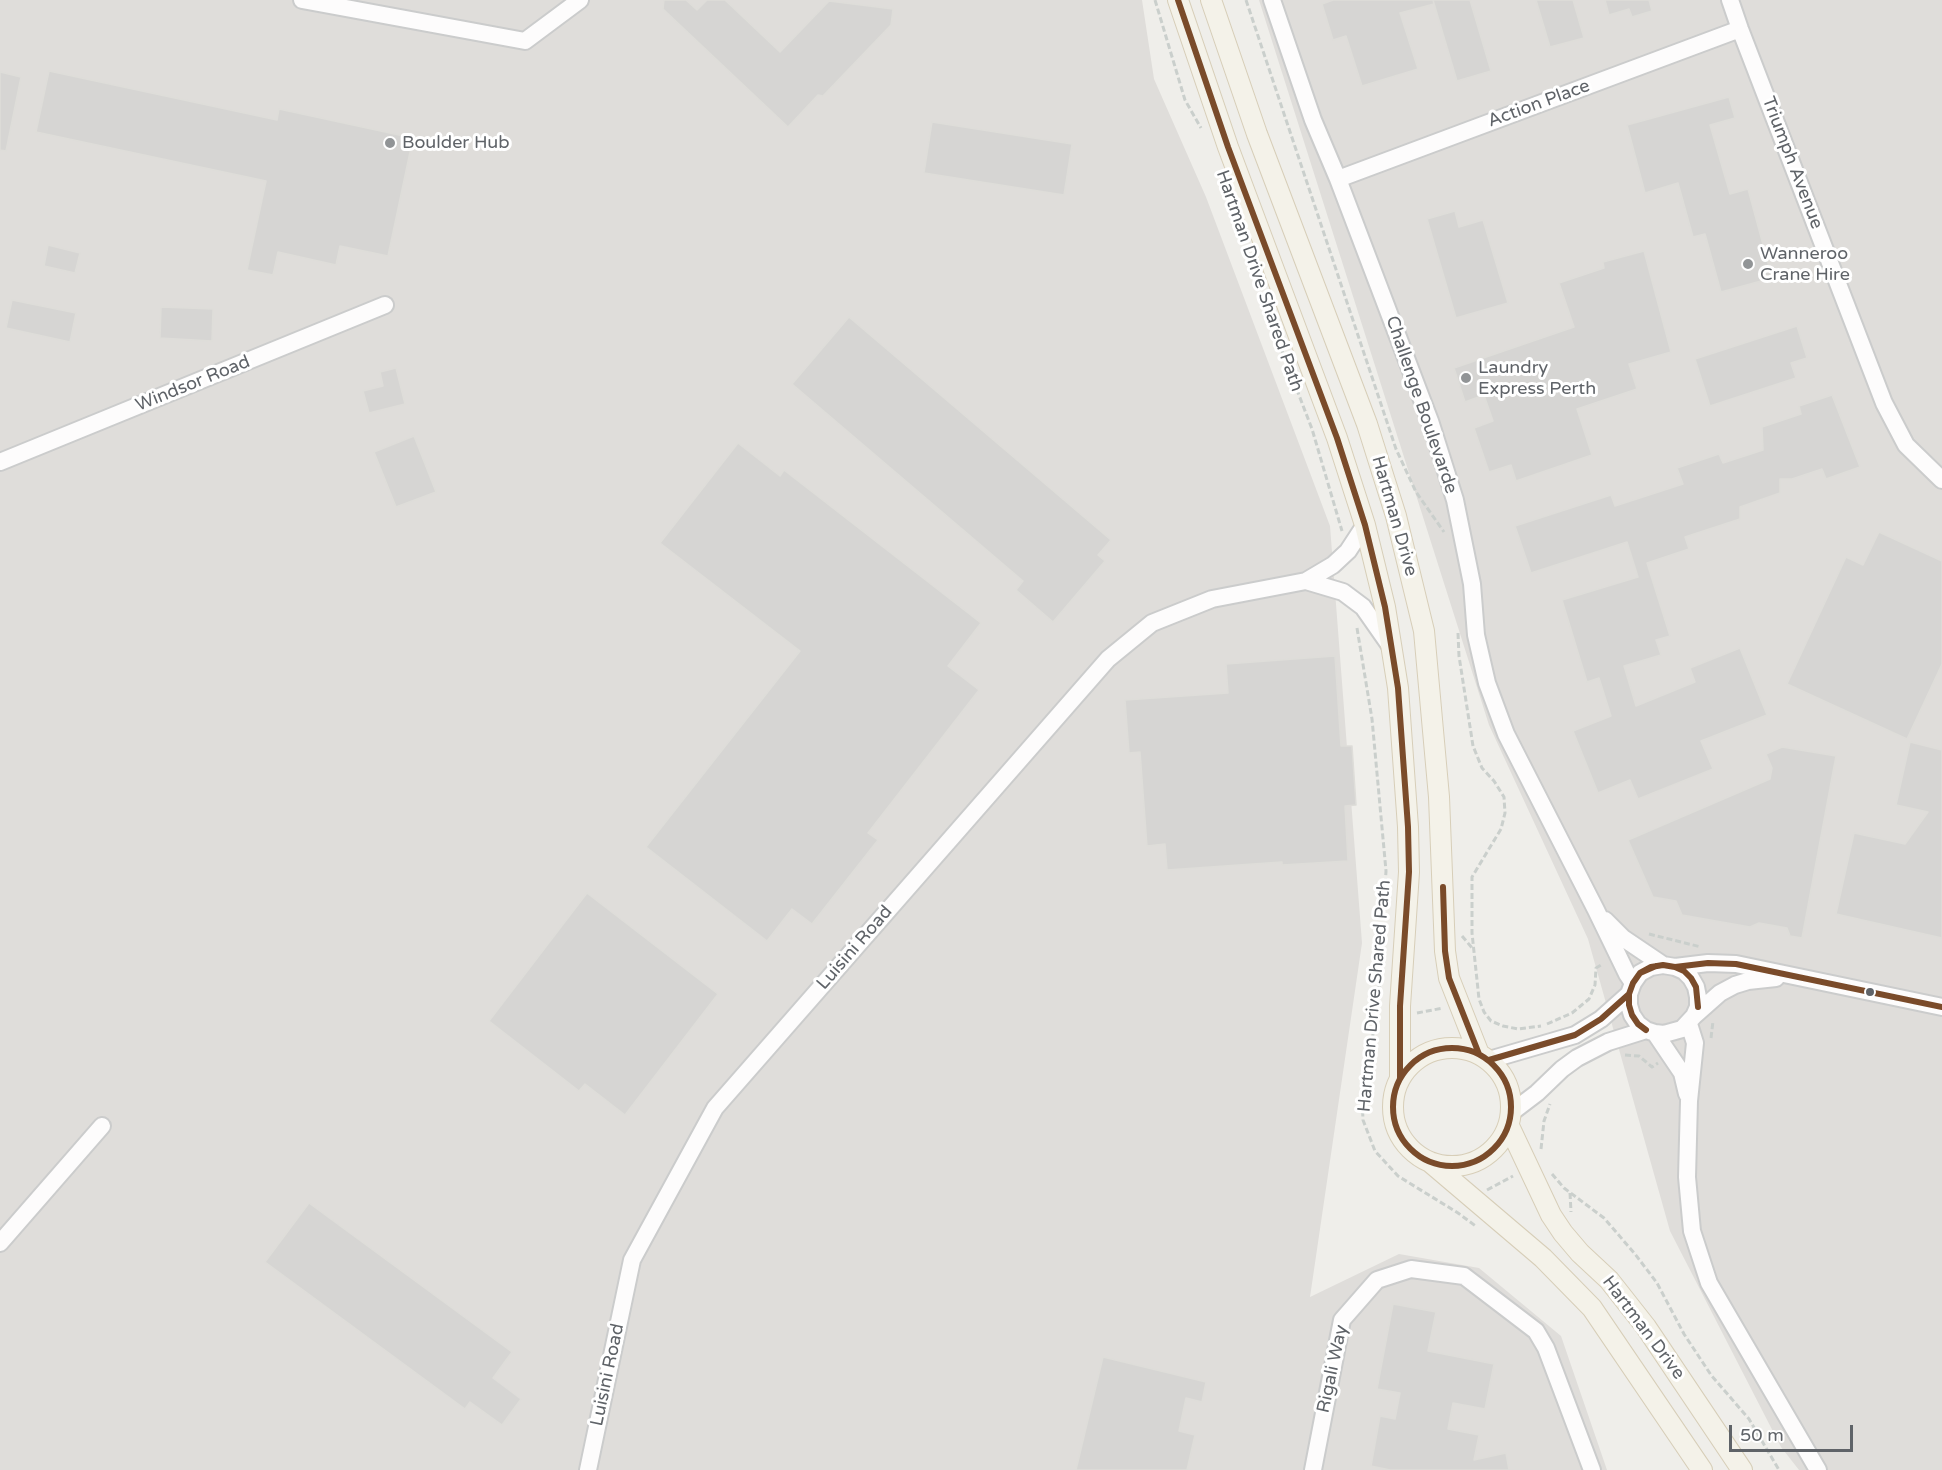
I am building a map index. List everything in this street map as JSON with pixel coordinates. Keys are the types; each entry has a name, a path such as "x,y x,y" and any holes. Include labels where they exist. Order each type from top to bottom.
{"main road":[{"name":"Hartman Drive","path":"1178,0 1228,147 1337,438 1365,525 1384,607 1398,688 1408,827 1409,872 1400,1010 1400,1078"},
{"name":"Hartman Drive","path":"1211,0 1257,134 1367,424 1396,516 1424,631 1438,797 1445,951 1449,978 1458,1004 1484,1057"},
{"path":"1449,1048 1465,1049 1484,1057 1502,1074 1510,1092 1510,1119 1500,1143 1486,1156 1468,1165 1449,1166 1430,1162 1417,1155 1399,1133 1394,1120 1394,1098 1400,1078 1409,1066 1435,1051 1449,1048"},
{"name":"Hartman Drive","path":"1510,1119 1529,1169 1551,1215 1563,1233 1580,1253 1609,1280 1646,1327 1742,1470"},
{"name":"Hartman Drive","path":"1430,1162 1544,1258 1592,1308 1702,1470"}],"street":[{"path":"302,0 525,41 580,0"},
{"name":"Challenge Boulevarde","path":"1272,0 1313,120 1338,179 1430,421 1455,500 1472,584 1476,635 1487,684 1506,734 1596,910 1631,989"},
{"name":"Triumph Avenue","path":"1730,0 1884,403 1906,445 1942,480"},
{"name":"Action Place","path":"1338,179 1740,29"},
{"name":"Windsor Road","path":"0,462 385,305"},
{"name":"Luisini Road","path":"588,1470 632,1260 715,1108 1108,659 1152,623 1212,599 1306,581 1333,565 1346,554 1365,525"},
{"name":"Luisini Road","path":"1306,581 1342,592 1363,608 1391,647"},
{"name":"Challenge Boulevarde","path":"1596,910 1623,938 1669,966"},
{"path":"1484,1057 1575,1035 1601,1019 1631,989 1640,973 1651,967 1723,962 1942,1008"},
{"path":"1669,966 1684,971 1691,978 1698,997 1698,1007 1691,1020 1695,1043 1689,1101 1687,1177 1692,1231 1709,1283 1818,1470"},
{"path":"1510,1119 1562,1069 1577,1058 1608,1042 1651,1032 1673,1033 1720,993 1735,985 1748,981 1792,977"},
{"path":"1631,989 1629,1005 1632,1015 1638,1023 1651,1032 1682,1073 1689,1101"},
{"path":"0,1243 102,1126"},
{"name":"Rigali Way","path":"1313,1470 1342,1320 1377,1280 1411,1269 1464,1276 1536,1331 1546,1348 1592,1470"}],"path":[{"path":"1155,0 1185,100 1206,137"},
{"path":"1246,0 1396,448 1416,492 1445,535"},
{"name":"Hartman Drive Shared Path","path":"1263,295 1264,304 1312,429 1341,522 1346,554"},
{"name":"Hartman Drive Shared Path","path":"1355,620 1372,719 1386,871 1377,1005 1362,1098 1363,1120 1375,1151 1398,1176 1458,1213 1484,1233"},
{"path":"1458,633 1459,656 1473,746 1482,768 1504,797 1505,813 1501,829 1472,877 1472,933 1479,999 1484,1012 1491,1021 1503,1026 1518,1029 1543,1026 1572,1013 1589,999 1595,985 1596,968 1617,954"},
{"path":"1632,944 1647,934 1702,947"},
{"path":"1377,1005 1413,1013 1479,999"},
{"path":"1458,1213 1486,1190 1529,1169"}],"shaded area":[{"path":"0,0 1142,0 1154,79 1206,197 1330,526 1362,943 1310,1297 1399,1254 1479,1268 1561,1336 1607,1470 0,1470"},
{"path":"1259,0 1942,0 1942,1470 1799,1470 1781,1447 1670,1231 1588,939 1489,725"}],"building":[{"path":"664,0 686,0 697,10 707,0 725,0 780,52 829,1 893,9 891,25 823,96 818,95 788,127 663,9"},
{"path":"1333,0 1433,0 1434,4 1400,13 1418,69 1362,86 1346,36 1333,40 1322,4"},
{"path":"1433,0 1470,0 1491,71 1457,81"},
{"path":"1536,0 1573,0 1584,38 1550,47"},
{"path":"1605,0 1649,0 1652,11 1632,17 1629,9 1609,15"},
{"path":"49,71 277,120 279,109 413,138 388,256 340,246 336,265 278,252 273,275 247,270 266,181 36,132"},
{"path":"0,72 21,77 6,151 0,150"},
{"path":"1729,97 1735,118 1710,125 1730,194 1748,189 1772,278 1721,292 1705,234 1693,237 1678,183 1645,193 1627,125"},
{"path":"932,122 1072,144 1064,195 924,173"},
{"path":"1455,211 1459,227 1483,220 1508,303 1456,318 1427,219"},
{"path":"48,245 80,253 75,273 44,266"},
{"path":"1644,251 1671,352 1629,364 1637,389 1577,409 1592,455 1516,481 1511,465 1489,472 1474,428 1493,421 1484,395 1465,402 1454,368 1574,327 1559,283 1604,268 1603,262"},
{"path":"12,300 76,313 70,342 6,328"},
{"path":"161,307 213,309 212,341 160,338"},
{"path":"849,317 1111,540 1098,555 1105,561 1053,622 1016,590 1023,581 792,384"},
{"path":"1797,326 1807,358 1791,363 1796,378 1710,406 1695,359"},
{"path":"396,368 405,404 369,413 363,391 383,386 380,372"},
{"path":"1832,395 1860,467 1826,479 1822,469 1792,479 1780,479 1780,493 1740,507 1740,519 1685,537 1689,549 1647,563 1670,636 1656,640 1661,655 1624,666 1636,706 1695,682 1690,668 1740,648 1767,715 1701,741 1713,769 1638,799 1630,780 1598,793 1573,731 1611,716 1599,678 1587,682 1562,600 1638,577 1627,542 1531,573 1515,526 1611,495 1615,506 1683,484 1677,468 1719,454 1723,463 1763,450 1762,427 1801,414 1799,406"},
{"path":"414,436 436,492 396,507 374,452"},
{"path":"738,443 780,476 784,470 981,623 948,666 979,690 868,833 878,840 812,924 792,909 767,941 646,847 800,651 660,543"},
{"path":"1879,532 1942,561 1942,664 1907,739 1787,684 1846,557 1863,565"},
{"path":"1335,656 1341,746 1352,746 1356,805 1345,806 1348,861 1282,865 1282,862 1167,870 1165,844 1147,846 1140,752 1129,753 1125,700 1228,693 1226,664"},
{"path":"1910,742 1942,750 1942,938 1836,914 1854,833 1905,844 1928,812 1896,805"},
{"path":"1782,747 1836,756 1802,938 1790,936 1787,928 1759,923 1750,927 1682,915 1676,901 1653,897 1628,840 1770,779 1772,768 1766,754"},
{"path":"587,893 718,994 625,1115 585,1084 579,1091 489,1021"},
{"path":"309,1203 512,1352 493,1378 521,1399 502,1425 470,1402 465,1409 265,1262"},
{"path":"1393,1304 1436,1312 1428,1351 1494,1364 1485,1409 1453,1403 1448,1429 1479,1435 1474,1460 1506,1453 1509,1470 1390,1470 1371,1466 1380,1416 1395,1419 1400,1393 1377,1389"},
{"path":"1103,1357 1206,1382 1202,1402 1186,1398 1179,1431 1195,1435 1187,1470 1076,1470"}],"transit line":[{"path":"1178,0 1228,147 1337,438 1365,525 1385,607 1398,688 1408,827 1409,872 1400,1006 1400,1078"},
{"path":"1443,887 1445,951 1449,978 1479,1054"},
{"path":"1675,967 1708,963 1736,964 1942,1007"},
{"path":"1646,1030 1632,1015 1629,994 1640,973 1651,967 1663,965 1684,971 1696,987 1698,1007"},
{"path":"1489,1060 1575,1035 1601,1019 1629,994 1640,973 1656,966"},
{"path":"1452,1048 1475,1052 1494,1065 1507,1084 1511,1107 1507,1130 1494,1149 1475,1162 1452,1166 1429,1162 1410,1149 1397,1130 1393,1107 1397,1084 1410,1065 1429,1052 1452,1048"}],"place":[{"name":"Boulder Hub","path":"390,143"},
{"name":"Wanneroo Crane Hire","path":"1748,264"},
{"name":"Laundry Express Perth","path":"1466,378"}]}
